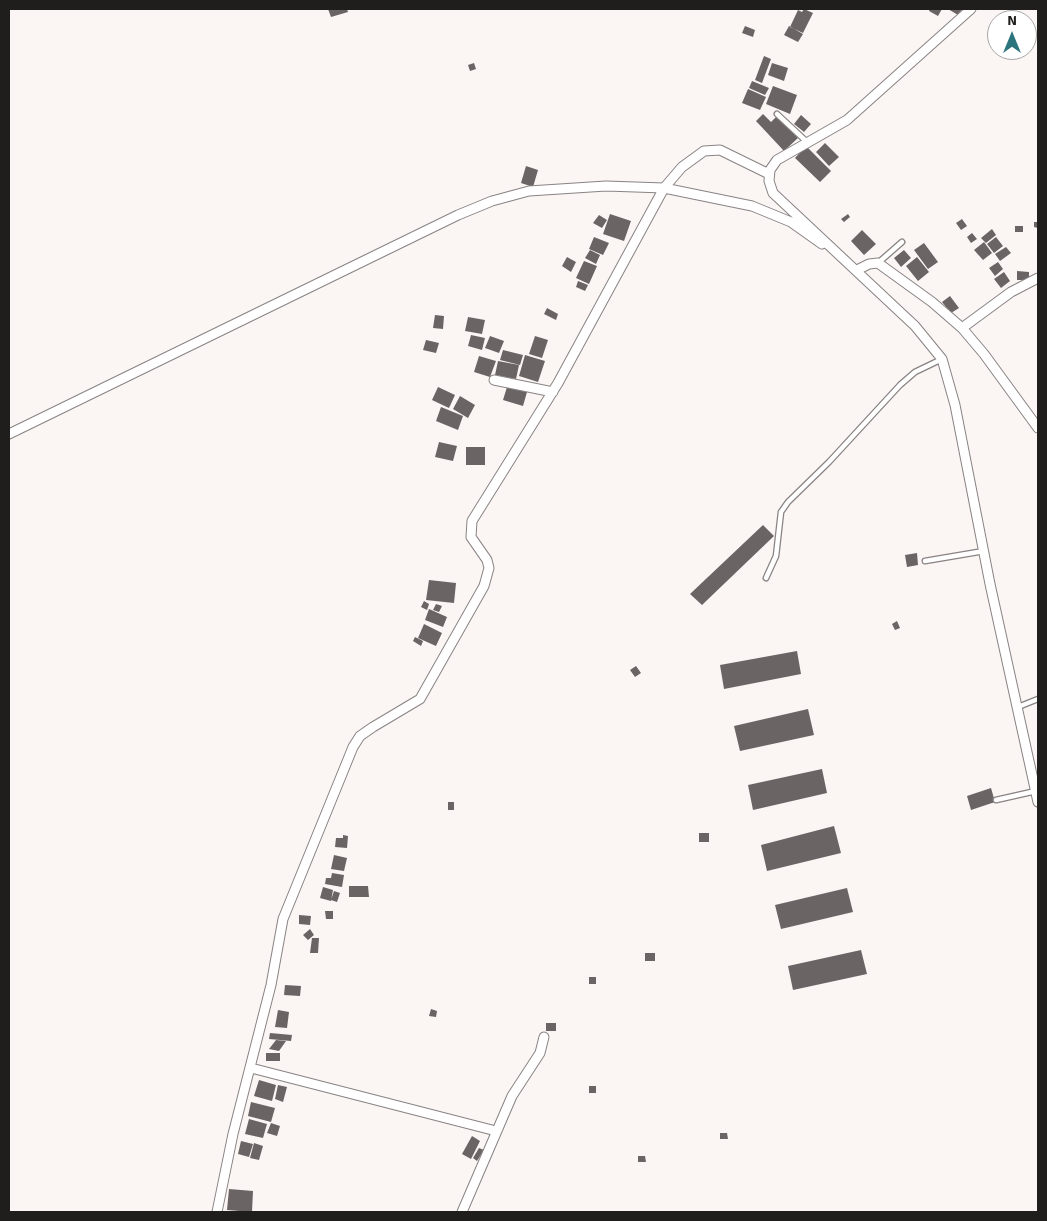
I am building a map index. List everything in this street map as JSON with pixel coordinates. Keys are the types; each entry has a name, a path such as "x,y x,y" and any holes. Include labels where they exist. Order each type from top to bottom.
{"street":[{"path":"970,9 847,120 777,160 769,174 770,187 773,193 916,326 942,359 956,405 984,551 1038,802"},
{"path":"217,1212 233,1134 271,985 283,919 353,747 360,736 420,700 456,639 484,586 489,568 487,560 471,537 472,521 553,392 664,188 682,167 704,151 720,150 769,174"},
{"path":"9,434 458,215 492,201 529,191 566,187 664,188 752,206 791,222 837,251"},
{"path":"857,270 869,264 878,263 932,302 962,328 984,354 1038,428"},
{"path":"962,328 1011,292 1038,278"},
{"path":"494,380 553,392"},
{"path":"462,1212 496,1131 521,1080 540,1052 544,1037"},
{"path":"251,1068 496,1131"}],"lane":[{"path":"777,114 807,142"},
{"path":"878,263 902,242"},
{"path":"766,578 776,556 781,512 788,502 830,462 900,385 915,372 942,359"},
{"path":"925,561 984,551"},
{"path":"1018,708 1038,699"},
{"path":"996,800 1036,791"}],"building":[{"path":"328,9 347,9 348,12 331,17"},
{"path":"804,9 813,13 803,33 790,27 798,10 802,12"},
{"path":"930,9 942,9 938,16 929,11"},
{"path":"948,9 962,9 958,15"},
{"path":"745,26 755,30 753,37 742,33"},
{"path":"789,26 803,34 798,42 784,35"},
{"path":"764,56 771,59 762,83 755,80"},
{"path":"474,63 476,69 470,71 468,65"},
{"path":"772,63 788,68 784,81 768,75"},
{"path":"752,81 769,88 765,95 749,88"},
{"path":"773,86 797,95 790,114 766,104"},
{"path":"748,89 766,97 760,110 742,103"},
{"path":"763,114 771,122 777,116 798,138 784,151 756,121"},
{"path":"801,115 811,124 804,132 794,124"},
{"path":"825,143 839,157 829,166 816,152"},
{"path":"806,146 831,171 820,182 795,158"},
{"path":"526,166 538,170 533,187 521,183"},
{"path":"610,214 631,221 624,241 603,234"},
{"path":"848,214 850,217 844,222 841,219"},
{"path":"599,215 607,220 602,228 593,223"},
{"path":"962,219 967,226 961,230 956,223"},
{"path":"1034,222 1038,222 1038,228 1034,227"},
{"path":"1015,226 1023,226 1023,232 1015,232"},
{"path":"992,229 996,235 986,243 981,238"},
{"path":"862,230 876,244 864,255 851,241"},
{"path":"972,233 977,239 971,243 967,237"},
{"path":"594,237 609,243 603,255 589,249"},
{"path":"996,237 1003,246 994,253 987,244"},
{"path":"984,242 992,253 983,260 974,250"},
{"path":"924,243 938,262 928,269 914,250"},
{"path":"1006,247 1011,253 1000,261 995,254"},
{"path":"590,250 600,255 596,264 585,258"},
{"path":"904,250 911,258 901,267 894,258"},
{"path":"567,257 576,262 571,272 562,266"},
{"path":"917,257 929,272 918,281 906,266"},
{"path":"584,261 597,266 589,284 576,278"},
{"path":"998,262 1003,269 995,276 989,268"},
{"path":"1017,271 1029,272 1029,280 1017,280"},
{"path":"1004,272 1010,281 1001,288 994,279"},
{"path":"578,281 588,285 585,291 576,287"},
{"path":"950,296 959,308 951,313 942,302"},
{"path":"547,308 558,314 556,320 544,314"},
{"path":"435,315 444,316 443,329 433,328"},
{"path":"468,317 485,320 482,334 465,331"},
{"path":"471,335 485,338 482,350 468,346"},
{"path":"490,336 504,341 499,353 485,348"},
{"path":"535,336 548,340 542,358 529,354"},
{"path":"426,340 439,343 436,353 423,350"},
{"path":"503,350 523,355 520,365 500,360"},
{"path":"525,355 545,361 538,382 519,376"},
{"path":"479,356 496,361 490,377 474,372"},
{"path":"498,361 519,365 516,379 495,375"},
{"path":"438,387 455,395 449,408 432,400"},
{"path":"507,387 527,392 523,406 503,400"},
{"path":"460,396 475,405 468,418 453,409"},
{"path":"441,407 463,416 458,430 436,421"},
{"path":"439,442 457,446 453,461 435,457"},
{"path":"466,447 485,447 485,465 466,465"},
{"path":"763,525 774,536 702,605 690,594"},
{"path":"917,553 918,565 907,567 905,555"},
{"path":"429,580 456,583 454,603 426,600"},
{"path":"424,601 429,604 427,610 421,607"},
{"path":"436,604 442,606 439,612 433,610"},
{"path":"429,609 447,617 443,627 425,620"},
{"path":"897,621 900,628 895,630 892,624"},
{"path":"424,624 442,633 436,646 418,638"},
{"path":"415,637 423,641 421,646 413,641"},
{"path":"797,651 801,674 724,689 720,665"},
{"path":"636,666 641,673 635,677 630,670"},
{"path":"808,709 814,735 740,751 734,726"},
{"path":"822,769 827,793 753,810 748,785"},
{"path":"991,788 995,802 971,810 967,796"},
{"path":"448,802 454,802 454,810 448,810"},
{"path":"834,826 841,853 767,871 761,845"},
{"path":"699,833 709,833 709,842 699,842"},
{"path":"343,835 348,836 347,848 335,847 336,838 343,838"},
{"path":"334,855 347,858 344,871 331,869"},
{"path":"332,873 344,875 342,887 325,884 326,878 331,878"},
{"path":"349,886 368,886 369,897 349,897"},
{"path":"323,887 333,890 331,901 320,898"},
{"path":"847,888 853,912 781,929 775,905"},
{"path":"334,891 340,893 337,902 331,900"},
{"path":"325,911 333,911 333,919 326,919"},
{"path":"299,915 311,916 310,925 299,924"},
{"path":"310,929 314,935 308,940 303,935"},
{"path":"312,938 319,938 318,953 310,953"},
{"path":"861,950 867,974 793,990 788,966"},
{"path":"645,953 655,953 655,961 645,961"},
{"path":"589,977 596,977 596,984 589,984"},
{"path":"285,985 301,986 300,996 284,995"},
{"path":"431,1009 437,1011 436,1017 429,1016"},
{"path":"278,1010 289,1012 287,1028 275,1027"},
{"path":"546,1023 556,1023 556,1031 546,1031"},
{"path":"270,1033 292,1035 291,1041 269,1039"},
{"path":"276,1040 286,1041 279,1051 269,1049"},
{"path":"266,1053 280,1053 280,1061 266,1061"},
{"path":"259,1080 276,1085 272,1101 254,1096"},
{"path":"278,1085 287,1087 283,1102 275,1099"},
{"path":"589,1086 596,1086 596,1093 589,1093"},
{"path":"251,1102 275,1108 271,1122 248,1116"},
{"path":"249,1119 267,1124 263,1138 245,1134"},
{"path":"271,1123 280,1126 277,1136 267,1133"},
{"path":"720,1133 727,1133 728,1139 720,1139"},
{"path":"472,1136 480,1141 471,1159 462,1154"},
{"path":"241,1141 253,1144 249,1157 238,1154"},
{"path":"254,1143 263,1146 259,1160 250,1158"},
{"path":"479,1148 484,1150 477,1161 473,1158"},
{"path":"638,1156 645,1156 646,1162 638,1162"},
{"path":"229,1189 253,1191 252,1212 227,1210"}]}
